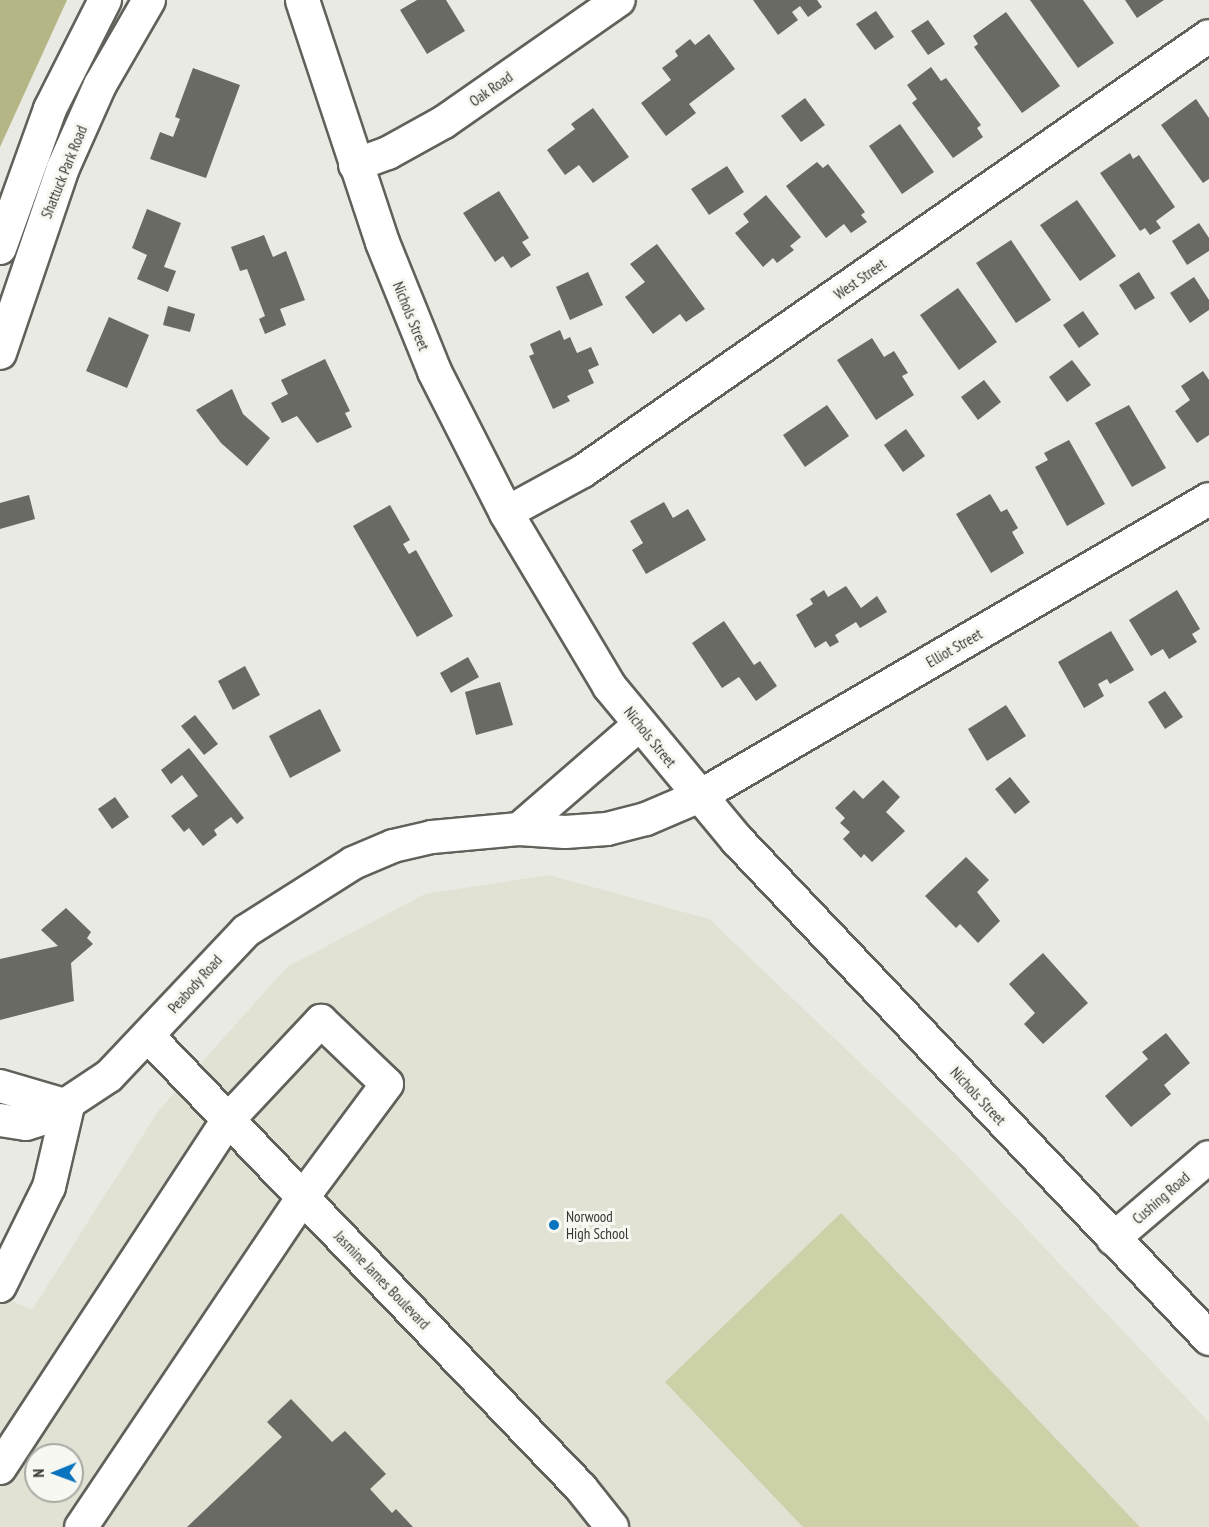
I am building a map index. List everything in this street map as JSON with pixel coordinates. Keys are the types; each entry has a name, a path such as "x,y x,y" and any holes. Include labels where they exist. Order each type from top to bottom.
{"main road":[{"name":"Nichols Street","path":"302,0 355,165 404,304 468,444 578,640 639,725 744,849 1209,1338"}],"street":[{"path":"32,256 0,247 50,109 105,0"},
{"name":"Shattuck Park Road","path":"0,353 63,168 100,86 149,0"},
{"name":"Oak Road","path":"355,165 388,153 444,122 619,0"},
{"name":"West Street","path":"506,513 583,471 1209,36"},
{"name":"Elliot Street","path":"700,796 1209,499"},
{"path":"519,829 639,725"},
{"name":"Peabody Road","path":"0,1120 26,1124 68,1106 109,1076 149,1037 246,931 314,885 393,846 432,837 519,829 565,832 607,829 646,819 700,796"},
{"path":"0,1468 228,1119 321,1021 387,1084 303,1197 81,1527"},
{"name":"Jasmine James Boulevard","path":"149,1037 581,1488 612,1527"},
{"path":"0,1086 68,1106 49,1187 0,1286"},
{"name":"Cushing Road","path":"1113,1239 1209,1157"}],"shaded area":[{"name":"Norwood High School","path":"549,875 709,919 955,1153 1209,1422 1209,1527 0,1527 0,1296 32,1310 159,1110 287,967 425,894"}],"green space":[{"path":"0,0 67,0 0,147"},
{"path":"841,1213 1140,1527 803,1527 665,1382"}],"building":[{"path":"417,0 446,0 465,31 427,54 400,10"},
{"path":"753,0 817,0 822,7 808,17 800,6 792,12 798,20 778,35"},
{"path":"1030,0 1083,0 1114,43 1078,68"},
{"path":"1125,0 1164,0 1137,18"},
{"path":"876,11 894,37 875,50 856,24"},
{"path":"1006,12 1060,86 1022,113 974,47 978,44 973,36"},
{"path":"928,20 945,44 928,55 911,31"},
{"path":"709,34 735,69 689,104 696,113 666,136 641,103 671,80 662,68 678,56 675,51 690,39 695,45"},
{"path":"931,67 941,81 946,78 981,125 977,128 983,137 953,158 912,103 917,99 907,85"},
{"path":"193,68 240,85 206,178 150,159 160,132 173,137 180,119 175,117"},
{"path":"805,98 825,125 801,142 781,116"},
{"path":"1196,99 1209,118 1209,179 1203,183 1161,125"},
{"path":"593,108 629,157 593,183 579,165 565,175 547,150 575,129 571,124"},
{"path":"900,124 934,172 902,194 869,146"},
{"path":"1130,153 1133,159 1139,155 1175,207 1156,221 1161,228 1150,235 1145,228 1140,231 1100,173"},
{"path":"817,162 823,168 828,164 865,212 861,215 867,222 851,233 844,224 826,238 786,186"},
{"path":"727,166 744,192 709,215 691,189"},
{"path":"499,191 529,238 522,242 531,255 511,268 503,256 495,262 463,213"},
{"path":"766,195 801,237 790,246 794,250 777,263 773,258 763,267 735,233 749,222 743,214"},
{"path":"1077,200 1116,256 1080,281 1040,225"},
{"path":"147,209 181,223 164,267 176,271 168,292 137,279 147,255 132,248"},
{"path":"1199,223 1209,238 1209,251 1187,265 1172,241"},
{"path":"264,235 273,257 286,251 305,300 280,309 286,325 265,334 259,319 265,316 247,269 240,271 231,247"},
{"path":"1011,240 1051,300 1016,323 976,263"},
{"path":"657,244 705,309 686,322 680,314 653,334 625,297 645,282 630,264"},
{"path":"588,272 603,305 570,320 556,287"},
{"path":"1139,272 1155,298 1135,310 1119,285"},
{"path":"1194,277 1209,300 1209,310 1190,323 1170,293"},
{"path":"958,288 997,342 959,370 920,315"},
{"path":"168,306 195,314 190,332 163,325"},
{"path":"1083,311 1099,334 1079,348 1063,325"},
{"path":"109,317 149,335 127,388 86,371"},
{"path":"560,330 564,340 570,337 577,353 591,347 599,365 588,370 594,383 567,396 570,401 553,409 529,356 534,354 530,344"},
{"path":"872,338 884,357 894,351 908,373 902,376 914,395 876,420 837,360"},
{"path":"325,359 350,411 345,413 352,427 317,443 297,416 282,423 271,403 288,394 281,380"},
{"path":"1072,360 1091,385 1067,402 1049,377"},
{"path":"1203,371 1209,380 1209,435 1197,443 1175,411 1190,400 1181,386"},
{"path":"984,380 1001,402 978,420 961,397"},
{"path":"232,389 243,414 270,438 247,466 221,443 196,410"},
{"path":"827,405 849,436 805,467 783,435"},
{"path":"1129,405 1166,468 1132,487 1095,423"},
{"path":"906,429 925,456 903,472 884,445"},
{"path":"1069,440 1105,504 1067,526 1035,467 1048,460 1044,453"},
{"path":"990,494 1001,512 1007,509 1018,528 1012,532 1024,553 991,573 956,514"},
{"path":"29,495 35,519 0,529 0,503"},
{"path":"664,502 673,518 688,509 706,540 646,574 632,550 643,543 630,521"},
{"path":"390,505 410,540 403,544 409,554 416,550 453,616 417,637 353,526"},
{"path":"846,586 861,608 877,596 887,612 860,628 856,622 835,635 839,642 830,647 826,641 815,648 796,615 813,604 810,599 824,590 828,597"},
{"path":"1177,590 1200,629 1192,634 1197,642 1169,659 1163,649 1151,656 1129,620"},
{"path":"724,621 754,665 760,661 777,686 756,701 739,677 722,688 692,643"},
{"path":"1111,631 1134,670 1110,684 1107,679 1098,684 1104,696 1084,708 1058,662"},
{"path":"468,657 479,677 451,693 440,673"},
{"path":"245,666 260,695 233,710 218,681"},
{"path":"500,682 513,725 476,735 465,692"},
{"path":"1165,691 1183,717 1165,729 1148,702"},
{"path":"1006,705 1026,736 987,761 968,729"},
{"path":"320,709 341,751 290,778 269,736"},
{"path":"195,715 218,744 204,755 181,726"},
{"path":"189,748 244,818 237,824 231,817 214,830 217,835 203,846 189,828 184,832 171,816 198,796 182,775 171,784 161,770"},
{"path":"1010,777 1030,802 1015,814 995,789"},
{"path":"883,780 900,797 886,812 905,831 872,862 864,854 861,858 843,839 850,832 840,823 845,818 835,808 854,790 863,799"},
{"path":"115,797 129,817 112,829 98,809"},
{"path":"966,857 989,880 977,892 1000,921 978,943 960,924 956,928 925,896"},
{"path":"66,908 91,932 87,938 93,944 71,963 74,1001 0,1020 0,959 58,946 41,930"},
{"path":"1043,953 1088,1003 1043,1044 1024,1024 1035,1013 1009,984"},
{"path":"1166,1033 1190,1063 1164,1085 1171,1094 1131,1127 1105,1096 1148,1059 1142,1052"},
{"path":"291,1399 332,1442 345,1431 386,1474 370,1489 392,1513 396,1509 413,1527 187,1527 282,1437 267,1422"}],"place":[{"name":"Norwood High School","path":"554,1225"}]}
